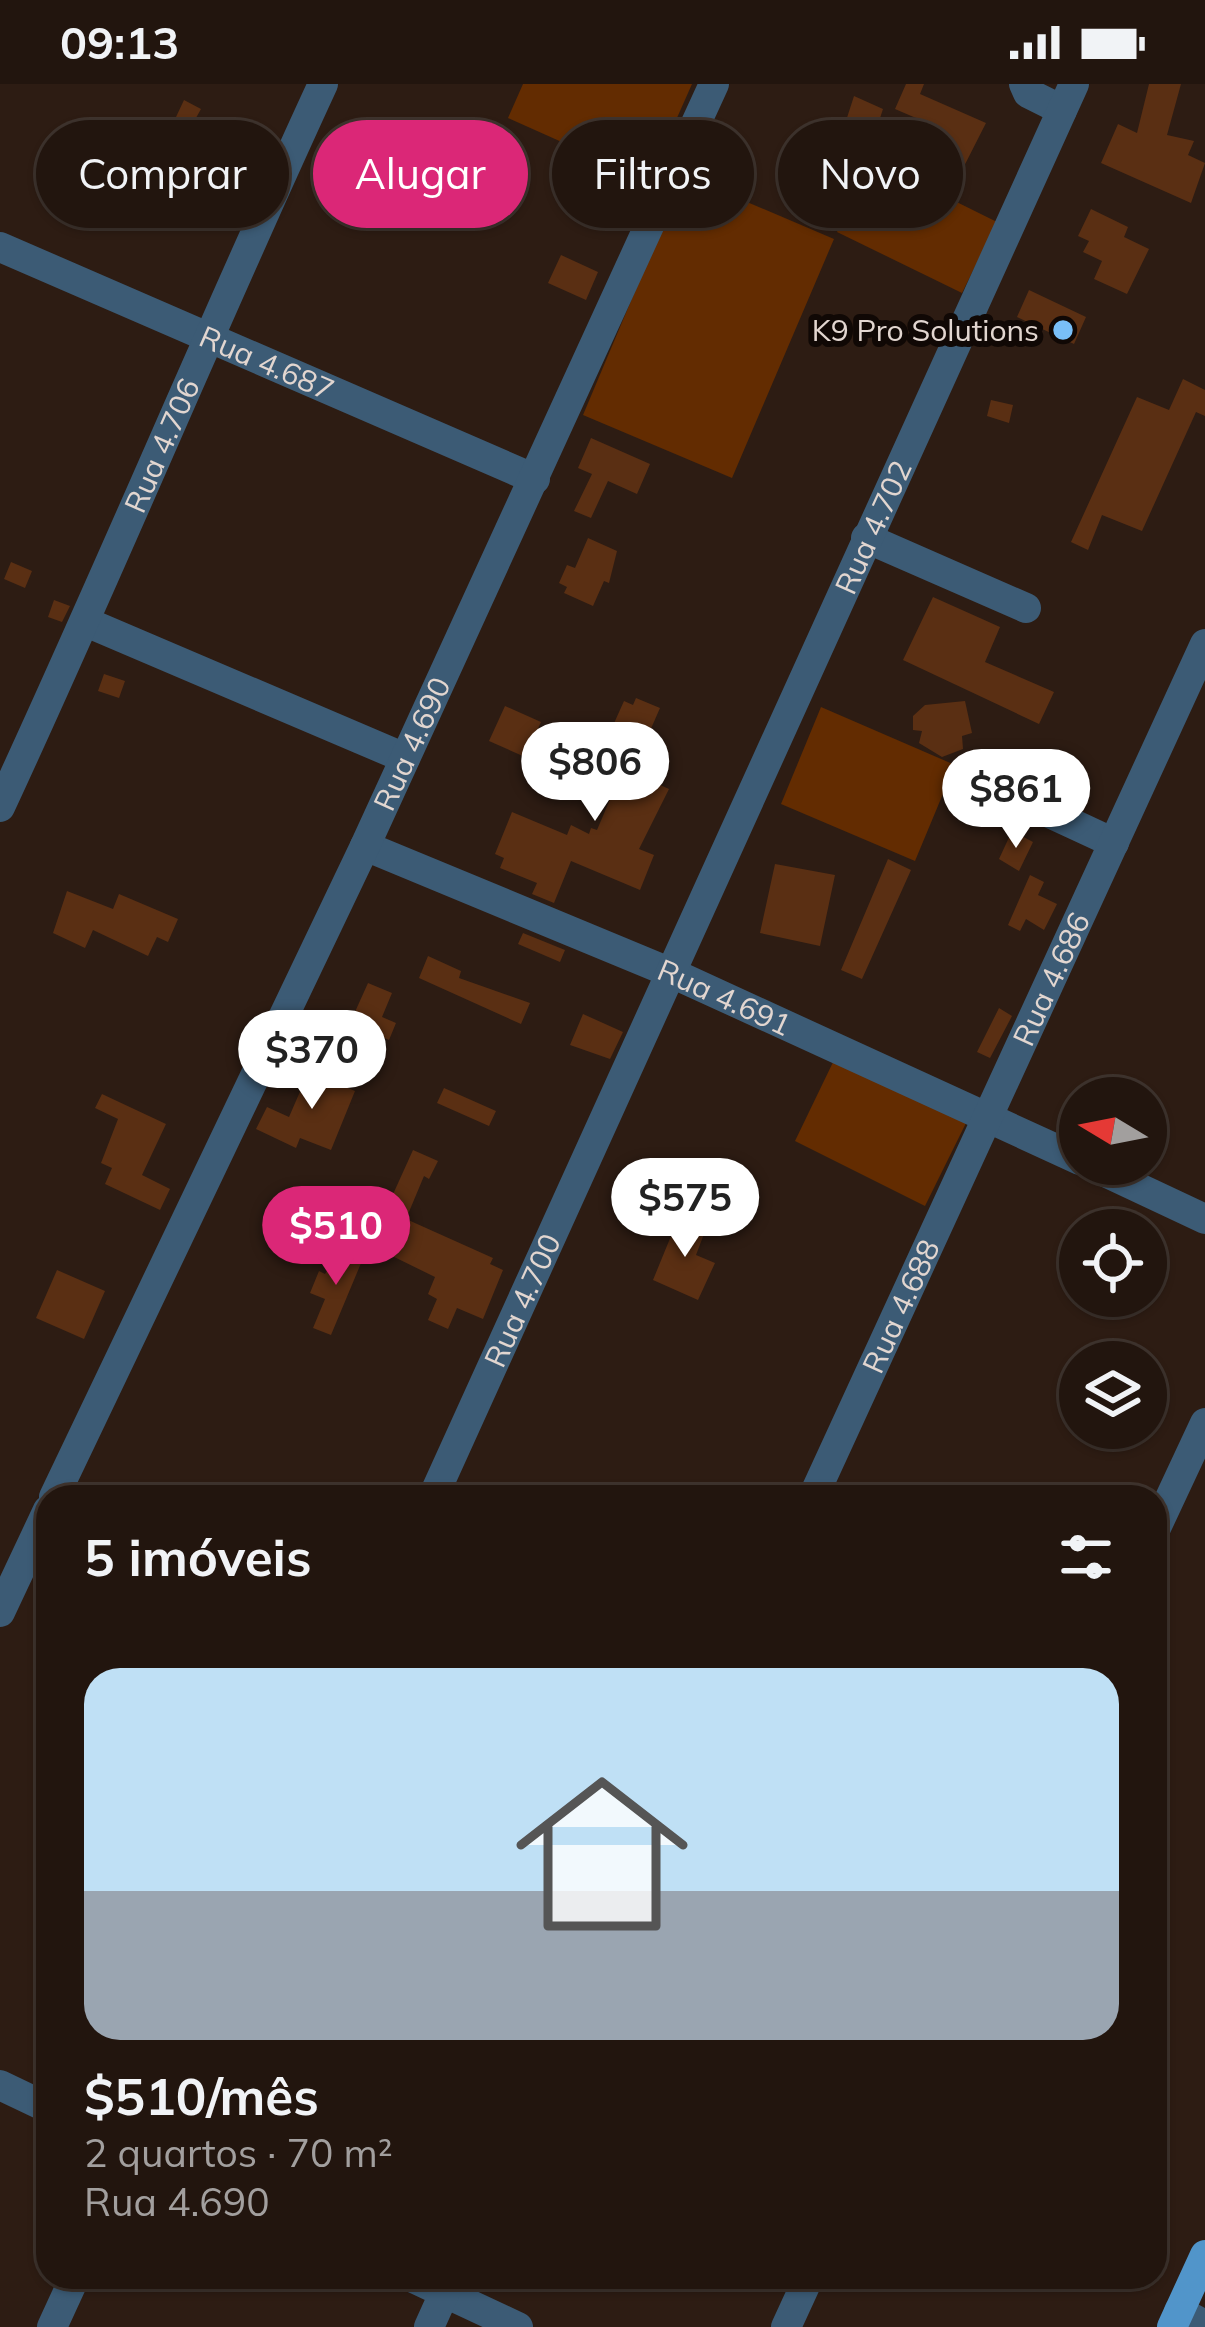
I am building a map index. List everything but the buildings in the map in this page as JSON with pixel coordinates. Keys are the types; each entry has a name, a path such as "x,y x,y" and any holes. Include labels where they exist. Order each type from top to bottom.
{"main road":[{"path":"1186,2321 1205,2255"}],"street":[{"name":"Rua 4.706","path":"0,807 86,622 205,339 323,84"},
{"name":"Rua 4.690","path":"60,1485 365,846 714,84"},
{"path":"1024,84 1028,93 1068,97"},
{"name":"Rua 4.702","path":"674,974 1068,97"},
{"name":"Rua 4.687","path":"0,247 535,479"},
{"path":"866,538 1026,608"},
{"path":"86,622 405,758"},
{"name":"Rua 4.686","path":"988,1117 1205,644"},
{"path":"968,775 1114,843"},
{"name":"Rua 4.691","path":"365,846 674,974 1059,1150"},
{"name":"Rua 4.700","path":"439,1485 674,974"},
{"name":"Rua 4.688","path":"819,1485 988,1117"},
{"name":"Rua 4.691","path":"1133,1185 1205,1219"},
{"path":"1167,1505 1205,1423"},
{"path":"0,1612 36,1536"},
{"path":"0,2085 36,2102"},
{"path":"52,2327 69,2289"},
{"path":"429,2327 446,2289"},
{"path":"455,2289 518,2327"},
{"path":"786,2327 803,2289"}],"shaded area":[{"path":"523,84 692,84 676,120 552,120 552,138 528,127 528,120 508,118"},
{"path":"754,205 778,215 778,228 808,228 834,239 732,478 583,415 662,228 754,228"},
{"path":"963,205 997,222 962,293 837,232 839,228 963,228"},
{"path":"821,707 955,765 915,861 781,804"},
{"path":"836,1056 967,1121 925,1206 795,1141"}],"place":[{"name":"K9 Pro Solutions","path":"1063,330"}]}
